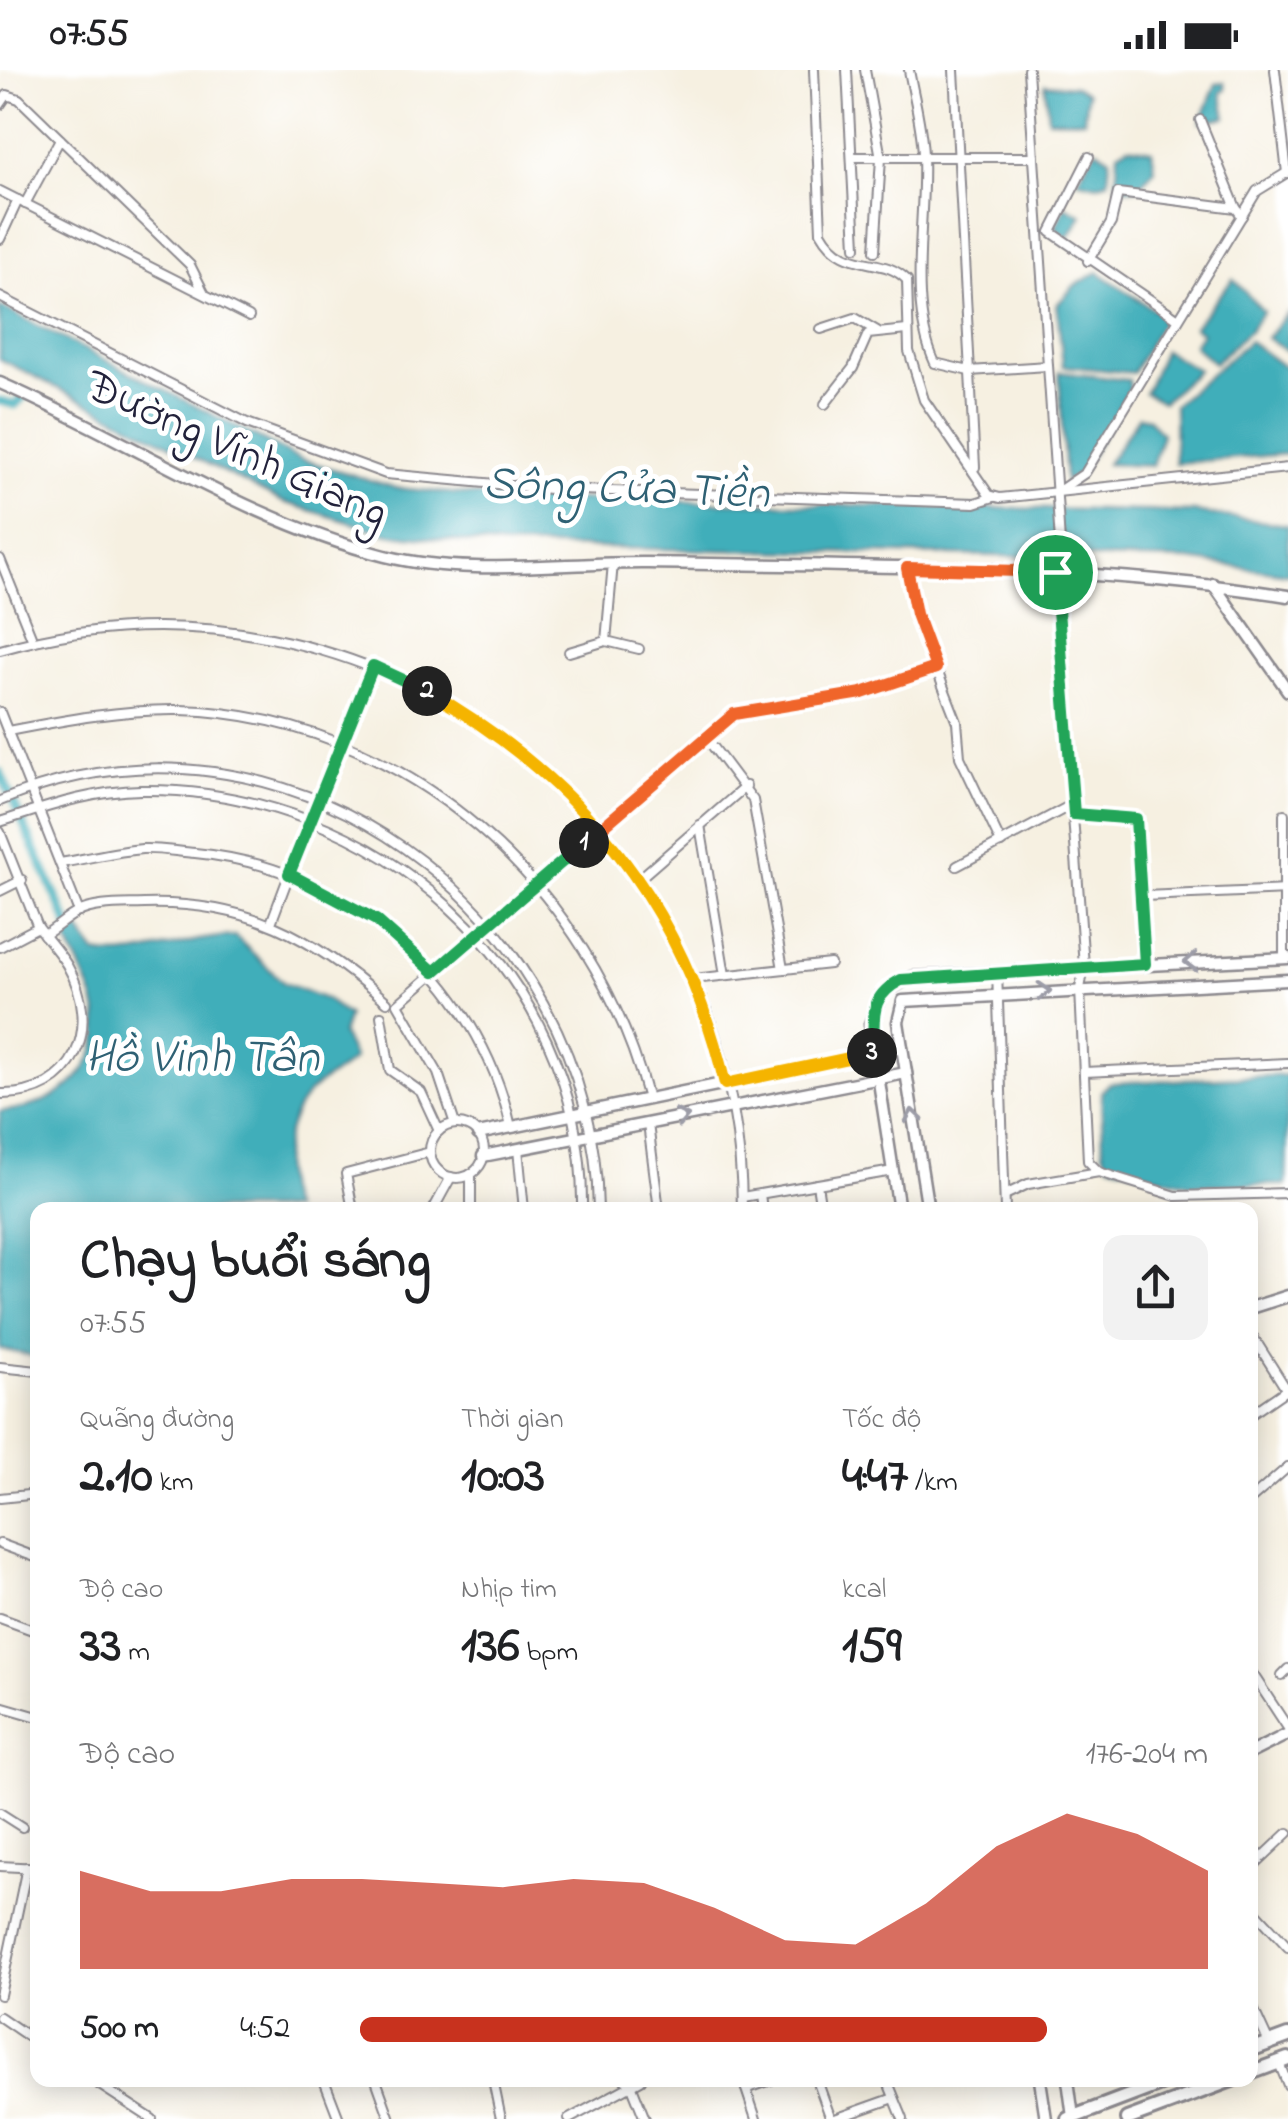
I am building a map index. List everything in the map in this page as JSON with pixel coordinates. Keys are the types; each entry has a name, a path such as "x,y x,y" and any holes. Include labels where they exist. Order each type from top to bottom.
{"main road":[{"path":"1258,2047 1288,2036"},
{"path":"1258,2071 1284,2061"},
{"path":"1071,2118 1153,2087"},
{"path":"1127,2119 1213,2087"}],"street":[{"path":"814,70 821,232 830,248 849,261 898,271 907,280 906,330 911,366 930,414 994,498"},
{"path":"847,70 856,247"},
{"path":"865,70 881,158 875,250"},
{"path":"909,70 924,158 922,301 928,348 935,364 969,372 1048,366"},
{"path":"954,70 975,467"},
{"path":"1028,70 1084,966 1080,990 1088,1161 1099,1172"},
{"path":"1057,497 1085,473 1239,212 1257,191 1288,173 1274,70"},
{"path":"0,105 11,94 60,138 190,265 204,293"},
{"path":"1200,120 1239,212"},
{"path":"0,239 60,138"},
{"path":"852,157 1034,157"},
{"path":"1089,157 1050,230 1088,261 1177,318"},
{"path":"0,191 250,317"},
{"path":"1088,261 1111,222 1118,193 1239,212"},
{"path":"0,298 247,423 386,474 550,489 974,503 994,498 1057,497 1288,468"},
{"path":"821,329 855,318 878,331"},
{"path":"825,404 852,368 866,336 878,331 906,330"},
{"name":"Đường Vĩnh Giang","path":"0,383 150,460 314,533 384,556 459,566 613,563 1059,568 1288,596"},
{"path":"0,559 33,640"},
{"path":"606,642 613,563"},
{"path":"907,568 916,614 957,722 960,757 1001,843"},
{"path":"1214,584 1288,691"},
{"path":"0,650 90,630 205,628 318,648 373,666 457,708 520,750 601,829 639,878 693,979 732,1107 742,1202"},
{"path":"569,652 606,642 639,649"},
{"path":"271,923 373,666"},
{"path":"902,1047 478,1134 455,1124 438,1073 397,1006 476,933 734,714 862,693 936,668"},
{"path":"8,731 93,714 182,710 264,720 342,745 430,791 482,828 537,883 599,970 629,1035 648,1099"},
{"path":"0,712 26,791 60,863 76,913"},
{"path":"700,742 711,744 746,786 754,808 782,969"},
{"path":"154,770 156,791"},
{"path":"0,801 94,775 154,770 226,776 321,801 412,852 490,922 538,988 573,1058 591,1136 597,1202"},
{"path":"639,878 746,786"},
{"path":"3,821 84,796 156,791 246,799 310,819 394,862 438,895 476,933 525,1002 545,1039 570,1115 581,1202"},
{"path":"957,866 1073,809 1135,818 1145,964"},
{"path":"899,1202 870,1029 872,1011 882,992 912,977 1286,958 1284,814"},
{"path":"700,826 725,975"},
{"path":"0,832 41,931 68,967 79,999 78,1048 68,1070 47,1086 22,1095 0,1094"},
{"path":"60,863 144,848 230,856 289,874 376,920 434,972 484,1046 511,1127"},
{"path":"0,891 22,880"},
{"path":"1143,896 1287,890"},
{"path":"0,947 54,929 76,913 102,906 217,907 271,923 338,959 387,1002"},
{"path":"693,979 830,964"},
{"path":"997,971 1005,1202"},
{"path":"927,1202 898,1022 898,1008 912,997 1288,980"},
{"path":"381,1016 390,1070 421,1092 440,1131"},
{"path":"1084,1072 1288,1063"},
{"path":"483,1156 906,1072"},
{"path":"455,1124 440,1131 430,1152 437,1169 451,1177 471,1174"},
{"path":"648,1124 659,1202"},
{"path":"472,1202 471,1174 483,1156 478,1134"},
{"path":"518,1150 523,1202"},
{"path":"351,1202 346,1174 430,1152"},
{"path":"742,1197 893,1172"},
{"path":"1005,1195 1028,1184 1099,1172 1176,1196 1288,1193"},
{"path":"437,1202 451,1177"},
{"path":"817,1184 820,1202"},
{"path":"760,1194 761,1202"},
{"path":"1175,1202 1176,1196"},
{"path":"1258,1305 1288,1296"},
{"path":"1258,1345 1287,1391 1258,1410"},
{"path":"0,1367 30,1370"},
{"path":"1258,1493 1288,1467"},
{"path":"0,1498 30,1495"},
{"path":"0,1544 30,1555"},
{"path":"0,1618 30,1629"},
{"path":"1258,1683 1288,1731 1258,1749"},
{"path":"0,1706 30,1715"},
{"path":"0,1813 22,1826"},
{"path":"1258,1861 1288,1832"},
{"path":"0,1866 30,1868"},
{"path":"0,1994 30,1876"},
{"path":"1258,1914 1288,1946"},
{"path":"0,2018 30,2038"},
{"path":"1258,2021 1268,2043"},
{"path":"1284,2061 1288,2084"},
{"path":"103,2087 152,2119"},
{"path":"327,2087 339,2119"},
{"path":"379,2087 390,2119"},
{"path":"495,2087 502,2119"},
{"path":"568,2119 620,2087"},
{"path":"630,2087 645,2119"},
{"path":"746,2087 756,2119"},
{"path":"819,2087 833,2119 894,2098"},
{"path":"890,2087 903,2119"},
{"path":"1041,2087 1046,2119"},
{"path":"1069,2087 1071,2118"}],"water":[{"path":"1225,83 1226,90 1221,92 1226,117 1201,122 1216,84"},
{"path":"1045,84 1075,86 1087,93 1084,120 1048,119"},
{"path":"1128,146 1152,150 1155,169 1136,189 1116,187 1118,152"},
{"path":"1096,149 1110,158 1108,181 1097,185 1077,180"},
{"path":"1065,206 1082,215 1068,238 1055,228"},
{"path":"1098,272 1164,317 1133,373 1063,366 1057,305 1074,286"},
{"path":"1233,279 1263,311 1250,330 1214,363 1193,345 1202,333 1194,327"},
{"path":"0,306 300,459 397,488 506,498 1194,512 1288,525 1288,574 1189,560 505,546 388,534 283,502 0,359"},
{"path":"1288,313 1288,352 1267,338"},
{"path":"1249,341 1288,370 1288,454 1175,463 1174,405"},
{"path":"1164,350 1198,370 1163,402 1145,393"},
{"path":"1059,372 1129,380 1130,389 1082,471 1065,482"},
{"path":"1139,416 1148,418 1162,434 1152,466 1107,464"},
{"name":"Hồ Vinh Tân","path":"77,927 96,953 111,955 235,936 284,983 326,999 348,1016 342,1034 354,1059 313,1089 292,1120 284,1165 289,1202 30,1202 30,1355 0,1349 0,1111 42,1102 60,1092 87,1065 95,1047 95,1004 66,938"},
{"path":"1288,1075 1286,1185 1193,1185 1109,1164 1103,1153 1101,1092 1110,1083"}],"waterway":[{"path":"0,401 15,405 23,397"},
{"path":"0,772 72,932"}],"route":[{"path":"1055,572 907,568 916,614 936,668 862,693 734,714 717,724 601,829 434,972 376,920 289,874 373,666 424,689 520,750 601,829 639,878 693,979 725,1084 874,1053 870,1024 874,1004 882,992 901,980 1145,964 1136,819 1121,814 1074,814 1055,572"}],"water label":[{"name":"Sông Cửa Tiền","path":"626,490"}]}
